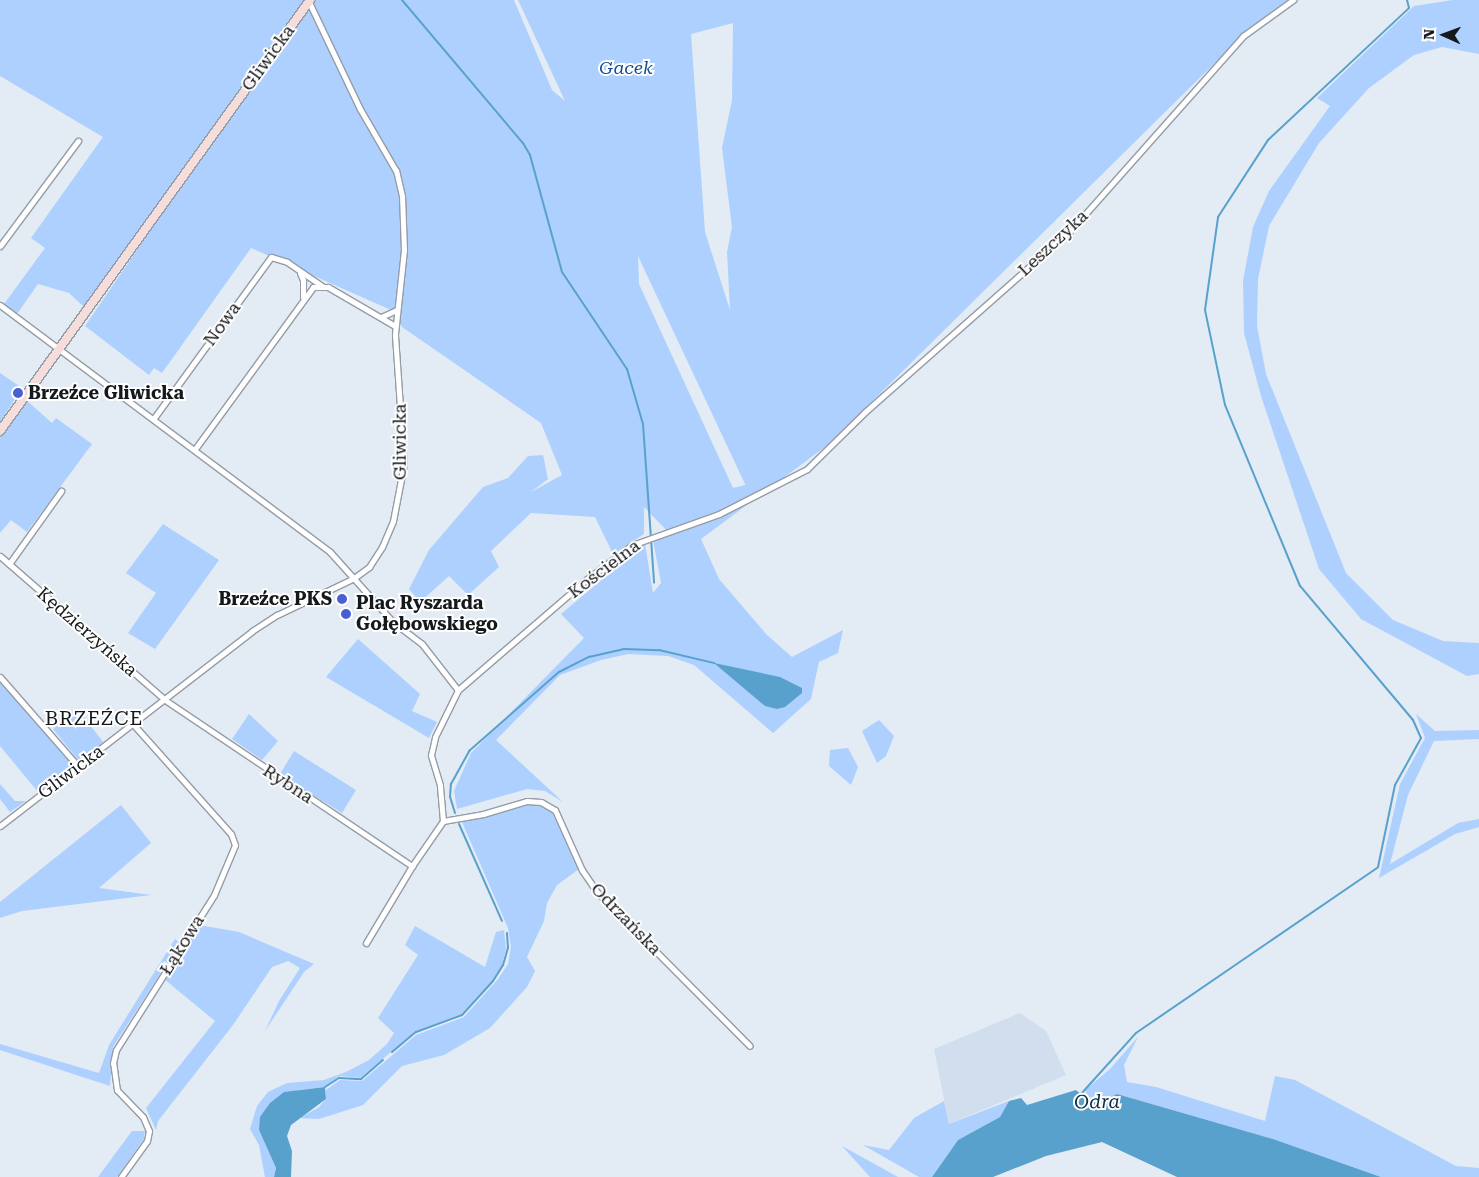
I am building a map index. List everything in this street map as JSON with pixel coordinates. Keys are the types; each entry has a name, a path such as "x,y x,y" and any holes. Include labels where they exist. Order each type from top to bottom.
{"main road":[{"name":"Gliwicka","path":"0,431 309,1"}],"street":[{"name":"Leszczyka","path":"800,474 1071,230 1232,48 1261,22 1293,0"},
{"name":"Gliwicka","path":"0,826 277,615 354,578 368,567 382,547 401,488 403,428 395,326 404,222 396,171 360,109 309,1"},
{"path":"0,246 78,141"},
{"name":"Nowa","path":"154,418 271,257 287,262 322,286 395,326"},
{"path":"299,272 303,280 304,297"},
{"path":"195,449 304,297 313,287 322,286"},
{"path":"0,305 312,536 354,578 393,622 422,644 458,690 435,737 431,755 440,784 443,821 412,866 366,943"},
{"path":"381,317 397,310"},
{"name":"Kościelna","path":"458,690 587,579 644,539 719,514 800,474"},
{"path":"9,564 61,491"},
{"name":"Kędzierzyńska","path":"0,556 166,700"},
{"path":"0,677 78,766"},
{"name":"Rybna","path":"166,700 412,866"},
{"name":"Łąkowa","path":"121,1177 147,1141 149,1131 143,1117 118,1090 113,1063 116,1050 214,895 235,845 231,834 133,724"},
{"name":"Odrzańska","path":"443,821 483,814 527,801 541,802 555,810 582,870 596,891 750,1046"}],"shaded area":[{"path":"1020,1013 1046,1031 1066,1075 949,1124 934,1049"}],"green space":[{"name":"Gacek","path":"0,0 514,0 552,90 565,101 518,0 1289,0 1237,41 829,444 701,539 719,579 767,635 792,657 843,630 838,653 819,662 811,699 773,733 694,665 668,656 628,654 601,660 560,675 496,740 563,802 545,791 527,789 457,809 454,791 471,753 584,638 561,614 618,566 616,561 645,544 653,593 661,583 653,540 670,534 644,507 644,534 613,554 595,517 531,513 491,551 499,567 468,595 449,576 420,602 409,589 429,550 483,487 508,478 528,456 543,455 548,479 531,492 562,475 541,423 402,327 391,310 251,248 162,373 154,368 149,375 85,326 174,196 174,181 84,307 69,293 38,284 17,314 4,304 45,248 31,238 103,137 0,76","holes":["733,23 732,100 722,148 732,227 727,252 730,310 705,232 691,34","638,256 745,484 745,485 733,488 639,284"]},
{"path":"1453,0 1479,0 1479,54 1442,47 1414,55 1369,88 1319,143 1269,226 1258,279 1257,326 1266,374 1346,573 1393,620 1443,641 1479,643 1479,674 1467,676 1361,619 1319,569 1261,396 1244,333 1243,281 1253,227 1269,191 1330,106 1317,98 1414,6"},
{"path":"0,373 22,388 0,422"},
{"path":"26,400 52,423 56,418 92,444 27,532 11,520 0,533 0,438"},
{"path":"163,524 219,560 155,649 128,633 156,593 126,573"},
{"path":"358,639 420,694 412,711 437,722 429,738 326,677"},
{"path":"0,681 74,765 38,792 0,746"},
{"path":"78,709 103,742 80,762 53,729"},
{"path":"249,714 278,741 262,760 232,739"},
{"path":"1416,714 1435,731 1479,730 1479,739 1434,741 1408,795 1390,864 1458,823 1479,819 1479,827 1455,834 1379,878 1400,784 1425,738"},
{"path":"879,720 894,736 886,756 877,763 862,731"},
{"path":"848,748 858,767 851,785 829,766 830,750"},
{"path":"294,751 356,790 342,813 280,774"},
{"path":"0,784 15,801 26,801 10,812 0,799"},
{"path":"528,804 539,804 552,812 579,869 557,885 547,903 544,921 527,957 535,971 527,987 490,1028 444,1055 402,1066 363,1105 319,1119 299,1118 318,1108 326,1099 326,1090 340,1080 362,1081 416,1035 464,1017 498,979 508,964 511,947 508,928 462,822"},
{"path":"121,805 151,843 99,888 151,895 22,911 0,918 0,902"},
{"path":"199,925 239,932 314,964 304,972 265,1031 279,1001 300,968 288,961 272,967 233,1025 158,1121 156,1130 146,1108 215,1021 164,979"},
{"path":"415,926 485,967 496,932 504,930 506,948 502,965 493,980 461,1014 416,1031 360,1078 339,1076 325,1087 298,1090 259,1130 276,1168 274,1177 265,1177 259,1145 250,1129 257,1106 268,1092 287,1083 324,1080 346,1072 369,1060 387,1044 394,1033 378,1018 418,955 405,945"},
{"path":"175,939 180,943 113,1047 110,1086 0,1050 0,1044 99,1073 109,1045"},
{"path":"1138,1037 1124,1065 1127,1082 1156,1087 1265,1121 1275,1076 1295,1080 1456,1166 1479,1168 1479,1177 1381,1177 1273,1139 1117,1094 1100,1102 1090,1102 1085,1090 1110,1069"},
{"path":"944,1101 949,1124 1009,1101 1000,1117 958,1140 932,1177 919,1177 863,1145 889,1150 914,1118"},
{"path":"132,1131 145,1131 144,1139 117,1177 98,1177"},
{"path":"842,1146 898,1177 870,1177"}],"water":[{"path":"714,663 780,677 802,688 802,693 785,707 777,709 765,706"},
{"path":"325,1087 326,1099 291,1125 287,1136 292,1151 291,1177 274,1177 276,1168 259,1130 260,1117 270,1103 284,1092"},
{"name":"Odra","path":"1076,1090 1090,1102 1100,1102 1117,1094 1273,1139 1381,1177 1177,1177 1102,1142 1046,1156 993,1177 932,1177 958,1140 1000,1117 1009,1101 1021,1098 1027,1105"}],"waterway":[{"path":"402,0 523,143 530,155 562,272 627,369 643,424 654,583"},
{"name":"Odra","path":"1081,1094 1136,1033 1378,867 1395,785 1421,738 1413,720 1300,586 1225,405 1205,310 1218,217 1268,140 1409,8 1407,0"},
{"path":"455,813 450,797 451,784 469,751 559,672 589,657 624,649 659,650 714,663"},
{"path":"459,824 502,921"},
{"path":"392,1052 416,1032 462,1015 493,981 503,965 508,948 507,933"},
{"path":"325,1087 339,1078 361,1079 383,1060"}],"place":[{"name":"Brzeźce Gliwicka","path":"18,393"},
{"name":"Brzeźce PKS","path":"342,599"},
{"name":"Plac Ryszarda Gołębowskiego","path":"346,614"}],"district":[{"name":"BRZEŹCE","path":"94,718"}]}
